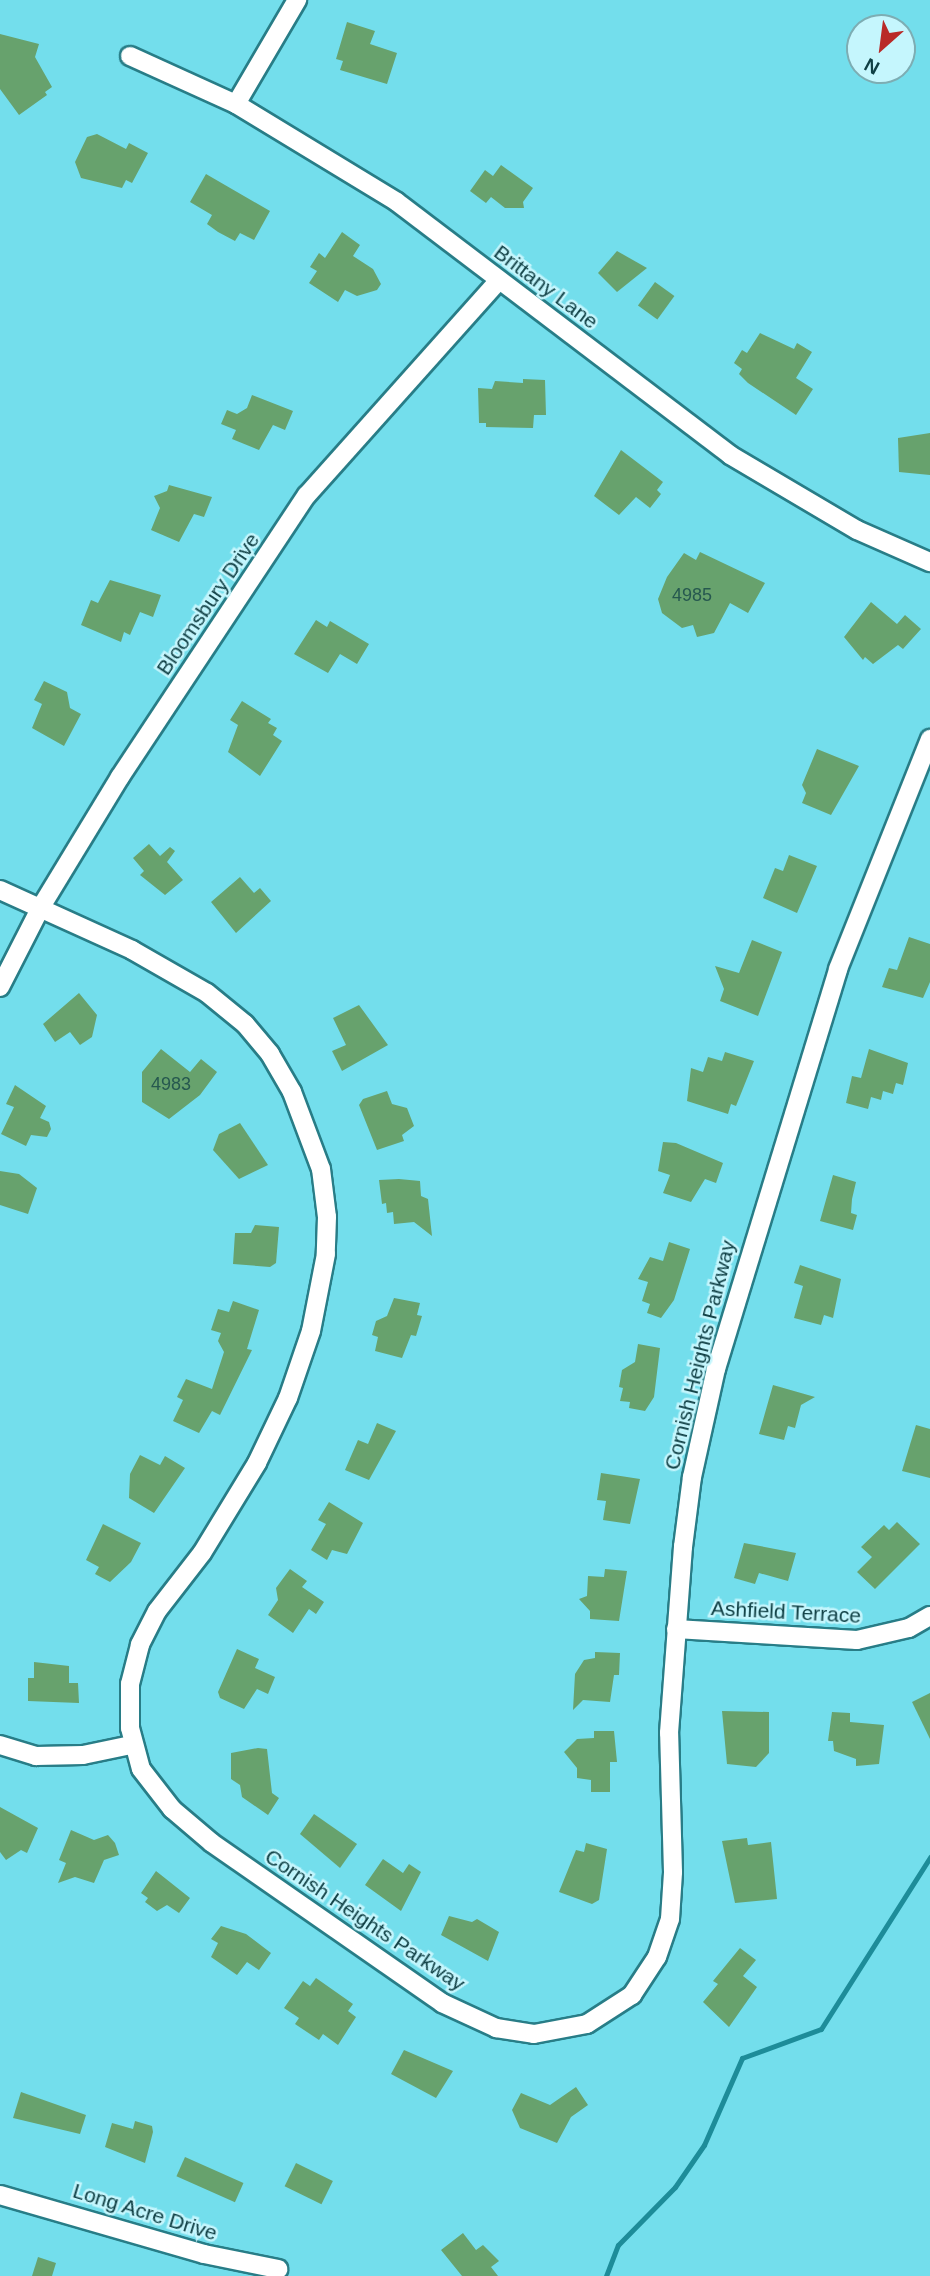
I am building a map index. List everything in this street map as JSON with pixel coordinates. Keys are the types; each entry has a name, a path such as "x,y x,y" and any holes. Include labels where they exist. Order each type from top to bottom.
{"street":[{"path":"236,104 297,0"},
{"name":"Brittany Lane","path":"130,55 236,104 397,202 772,483 857,530 930,562"},
{"name":"Bloomsbury Drive","path":"0,987 41,907 121,777 307,495 499,280"},
{"name":"Cornish Heights Parkway","path":"0,890 132,950 207,993 244,1024 270,1054 309,1130 321,1169 327,1217 326,1254 311,1331 288,1398 257,1463 202,1553 157,1611 140,1645 130,1684 131,1745 153,1788 212,1843 442,2003 496,2028 534,2034 587,2024 632,1995 657,1957 670,1919 673,1872 669,1734 676,1629 692,1477 744,1268 838,969 930,740"},
{"name":"Ashfield Terrace","path":"676,1629 857,1640 909,1628 930,1616"},
{"path":"0,1745 36,1756 83,1755 131,1745"},
{"name":"Long Acre Drive","path":"0,2195 204,2254 278,2269"}],"building":[{"path":"347,22 375,31 370,44 397,53 387,84 340,70 343,61 336,59"},
{"path":"0,34 39,44 35,57 52,87 45,92 47,95 19,115 0,89"},
{"path":"97,134 126,149 129,143 148,153 132,183 126,180 122,188 81,178 75,162 87,137"},
{"path":"501,165 533,188 523,202 524,208 505,208 491,197 486,203 470,191 485,170 493,176"},
{"path":"206,174 270,211 254,240 240,233 235,241 218,232 207,224 212,215 190,202"},
{"path":"342,232 360,245 353,256 373,269 381,284 377,290 357,296 345,290 338,302 309,283 317,271 310,267 319,253 325,258"},
{"path":"617,251 647,268 617,292 598,273"},
{"path":"655,282 674,296 657,320 638,305"},
{"path":"760,333 794,349 797,343 812,352 796,378 813,389 796,415 748,383 739,374 742,369 734,363 742,350 747,353"},
{"path":"523,379 545,380 546,415 534,415 533,428 486,427 486,423 479,423 478,388 492,389 495,381 523,383"},
{"path":"252,395 293,411 285,430 273,425 259,450 232,439 236,430 221,424 227,410 237,414 247,408"},
{"path":"930,433 930,475 899,472 898,438"},
{"path":"621,450 663,482 657,490 661,494 650,508 636,497 619,515 594,496"},
{"path":"169,485 212,497 204,517 194,514 179,542 151,530 160,508 154,496 167,491"},
{"path":"700,552 765,583 748,613 730,603 714,633 697,637 693,625 682,628 662,613 658,599 667,577 684,553 696,560"},
{"path":"110,580 161,595 153,617 140,612 130,635 124,632 121,642 81,625 91,600 98,603"},
{"path":"871,602 897,624 905,615 921,629 903,649 898,645 873,664 865,657 863,660 844,637"},
{"path":"316,620 327,627 330,621 369,644 357,664 340,654 328,673 294,654"},
{"path":"44,681 67,692 70,708 81,714 64,746 32,728 42,704 34,700"},
{"path":"242,701 271,719 268,723 277,728 273,735 282,741 260,776 228,752 238,725 230,720"},
{"path":"817,749 859,766 831,815 802,803 806,793 802,785"},
{"path":"149,844 160,856 170,847 175,851 167,862 183,880 165,895 140,875 144,871 133,858"},
{"path":"789,855 817,866 797,913 763,898 775,868 783,871"},
{"path":"240,877 254,893 260,888 271,901 236,933 211,902"},
{"path":"909,937 930,944 930,982 923,998 882,987 889,968 897,970"},
{"path":"752,940 782,952 758,1016 720,1001 724,989 715,966 739,973"},
{"path":"79,993 97,1015 92,1037 80,1045 70,1032 55,1042 43,1024"},
{"path":"359,1005 388,1045 342,1071 332,1051 346,1045 333,1018"},
{"path":"161,1049 190,1072 201,1059 217,1072 200,1095 169,1119 142,1102 142,1072"},
{"path":"869,1049 908,1063 903,1085 896,1083 893,1094 883,1091 881,1100 871,1097 868,1109 846,1103 852,1076 861,1078"},
{"path":"725,1052 754,1061 736,1106 731,1104 728,1114 687,1101 691,1068 703,1072 708,1057 722,1061"},
{"path":"15,1085 46,1106 40,1118 49,1122 51,1129 47,1137 31,1135 26,1146 1,1134 14,1107 6,1104"},
{"path":"387,1091 392,1104 407,1108 414,1126 402,1135 404,1141 377,1150 359,1105 363,1099"},
{"path":"240,1123 268,1165 239,1179 213,1150 219,1134"},
{"path":"663,1142 676,1143 723,1163 716,1183 705,1179 691,1202 663,1193 670,1175 658,1171"},
{"path":"0,1171 19,1174 37,1188 28,1214 0,1205"},
{"path":"833,1175 856,1182 851,1213 857,1215 853,1230 820,1221"},
{"path":"379,1180 420,1181 421,1196 428,1199 432,1236 414,1222 394,1224 393,1212 387,1213 386,1203 382,1204"},
{"path":"255,1225 279,1227 276,1263 270,1267 233,1264 235,1233 251,1233"},
{"path":"669,1242 690,1249 674,1300 661,1318 647,1313 650,1304 642,1301 648,1282 638,1279 650,1257 663,1261"},
{"path":"800,1265 841,1279 833,1318 824,1315 821,1325 794,1318 803,1286 794,1283"},
{"path":"394,1298 420,1303 417,1315 422,1316 416,1336 411,1335 402,1358 375,1351 378,1337 372,1335 376,1321 387,1316"},
{"path":"233,1301 259,1310 247,1349 252,1350 220,1415 212,1411 199,1433 173,1421 183,1400 177,1397 186,1379 212,1389 224,1352 218,1341 221,1333 211,1330 218,1309 229,1312"},
{"path":"638,1344 660,1348 654,1397 645,1411 629,1408 630,1402 620,1401 623,1388 619,1387 622,1370 635,1362"},
{"path":"773,1385 815,1397 801,1405 795,1428 788,1426 784,1440 759,1434"},
{"path":"377,1423 396,1431 369,1480 345,1470 358,1440 368,1444"},
{"path":"916,1425 930,1429 930,1478 902,1471"},
{"path":"140,1455 160,1465 165,1456 185,1468 154,1513 129,1498 130,1474"},
{"path":"601,1473 640,1479 630,1524 603,1520 606,1501 597,1500"},
{"path":"329,1502 363,1523 347,1554 332,1550 327,1560 311,1550 326,1524 318,1520"},
{"path":"897,1522 920,1544 875,1589 857,1572 872,1557 861,1547 884,1525 889,1530"},
{"path":"103,1524 141,1543 131,1562 110,1582 95,1574 99,1567 86,1560"},
{"path":"744,1543 796,1553 788,1581 759,1573 755,1584 734,1578"},
{"path":"290,1569 307,1581 302,1587 324,1602 316,1614 309,1609 293,1633 268,1615 278,1600 276,1588"},
{"path":"605,1569 627,1571 619,1621 590,1619 590,1611 579,1599 587,1596 588,1576 604,1577"},
{"path":"237,1649 259,1659 255,1668 275,1677 268,1694 257,1689 244,1709 220,1698 218,1692"},
{"path":"595,1652 620,1653 619,1675 614,1675 610,1702 583,1700 573,1710 575,1674 584,1660 595,1658"},
{"path":"34,1662 69,1666 69,1683 78,1683 79,1703 28,1701 28,1678 34,1678"},
{"path":"930,1693 930,1739 912,1702"},
{"path":"722,1711 769,1712 769,1753 756,1767 727,1764"},
{"path":"832,1712 850,1713 850,1722 884,1725 879,1764 856,1766 856,1759 834,1751 833,1741 828,1741"},
{"path":"594,1731 614,1731 617,1762 610,1762 610,1792 591,1792 591,1780 577,1778 577,1768 564,1752 577,1739 594,1738"},
{"path":"267,1749 272,1793 279,1798 268,1815 242,1797 240,1785 231,1779 231,1753"},
{"path":"0,1807 38,1828 27,1853 21,1850 6,1860 0,1852"},
{"path":"314,1814 357,1844 340,1868 300,1834"},
{"path":"71,1830 94,1840 108,1835 115,1843 119,1855 104,1860 94,1883 75,1877 58,1883 66,1863 59,1860"},
{"path":"747,1838 748,1845 771,1842 777,1899 735,1903 722,1841"},
{"path":"586,1843 607,1849 599,1900 592,1904 559,1892 576,1850 584,1852"},
{"path":"383,1859 403,1873 409,1864 421,1872 401,1911 365,1885"},
{"path":"156,1871 190,1898 179,1913 167,1905 157,1911 145,1902 148,1898 141,1893"},
{"path":"449,1916 472,1922 477,1919 499,1932 488,1961 441,1935"},
{"path":"221,1926 246,1934 271,1953 259,1970 247,1962 237,1975 211,1957 218,1943 211,1939"},
{"path":"740,1948 756,1960 743,1976 757,1987 729,2027 703,2002 718,1984 713,1981"},
{"path":"316,1978 353,2004 348,2011 356,2017 338,2045 323,2034 319,2040 295,2024 299,2018 284,2008 303,1981 310,1986"},
{"path":"404,2050 453,2071 436,2098 391,2074"},
{"path":"576,2087 588,2105 571,2117 557,2143 520,2128 512,2110 521,2093 550,2105"},
{"path":"21,2092 86,2115 80,2134 13,2118"},
{"path":"135,2121 152,2126 145,2163 105,2147 112,2123 133,2129"},
{"path":"185,2157 243,2183 235,2202 176,2176"},
{"path":"296,2163 333,2181 321,2204 285,2186"},
{"path":"463,2233 476,2250 483,2245 499,2261 491,2267 498,2276 462,2276 441,2250"},
{"path":"38,2257 56,2263 52,2276 32,2276"}],"waterway":[{"path":"606,2276 618,2245 675,2187 704,2145 742,2058 821,2029 930,1857"}]}
